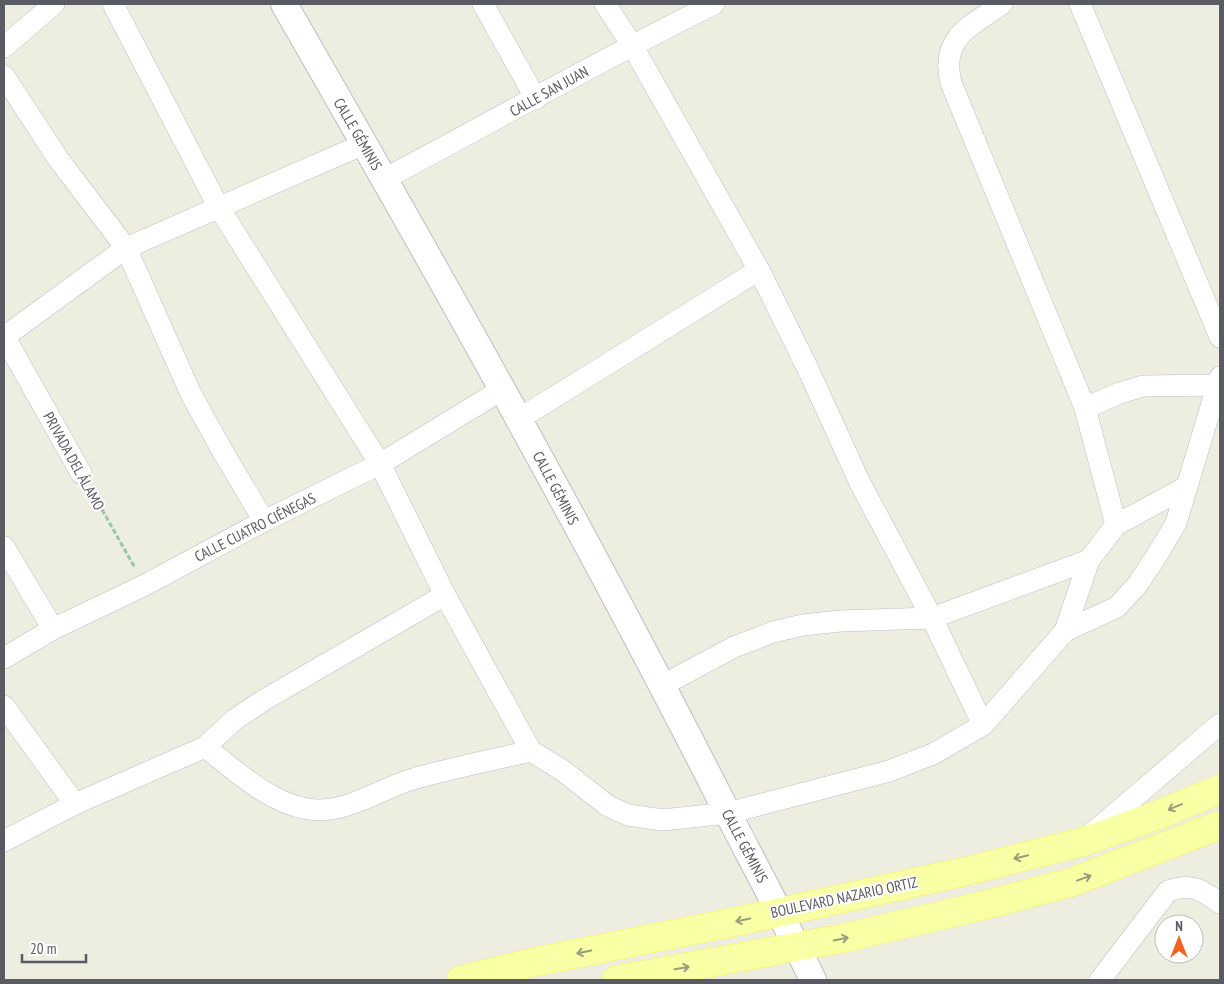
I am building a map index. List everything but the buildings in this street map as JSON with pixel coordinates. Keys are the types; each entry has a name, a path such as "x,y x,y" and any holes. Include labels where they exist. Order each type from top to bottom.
{"main road":[{"name":"BOULEVARD NAZARIO ORTIZ","path":"461,980 534,962 967,870 1082,842 1158,815 1220,789"},
{"path":"616,980 797,947 977,908 1072,882 1220,824"}],"street":[{"path":"4,47 54,4"},
{"path":"112,4 218,206 380,464 445,595 531,751 562,770 608,806 628,815 664,820 728,813 889,771 933,754 983,725 1065,631 1089,560 1116,525 1186,487"},
{"name":"CALLE GÉMINIS","path":"284,4 503,389 663,685 780,911 813,980"},
{"path":"483,4 536,99"},
{"path":"605,4 632,45 759,270 808,369 860,483 932,618 983,725"},
{"name":"CALLE SAN JUAN","path":"384,179 536,99 632,45 714,4"},
{"path":"1002,4 964,30 952,43 948,69 951,83 1085,408 1116,525"},
{"path":"1080,4 1220,337"},
{"path":"4,76 60,160 126,248 191,394 222,452 264,521"},
{"path":"4,336 126,248 218,206 364,144"},
{"path":"519,419 759,270"},
{"name":"PRIVADA DEL ÁLAMO","path":"4,336 81,472"},
{"path":"1065,631 1117,608 1138,584 1176,523 1219,381 1143,386 1120,393 1085,408"},
{"name":"CALLE CUATRO CIÉNEGAS","path":"4,658 53,630 144,585 264,521 380,464 503,389"},
{"path":"4,547 53,630"},
{"path":"663,685 734,647 773,632 803,625 840,621 932,618 1089,560"},
{"path":"4,841 75,804 205,747 234,720 264,700 445,595"},
{"path":"4,706 75,804"},
{"path":"1082,842 1220,724"},
{"path":"205,747 256,786 284,802 309,809 327,810 340,808 412,779 531,751"},
{"path":"1100,980 1168,891 1185,886 1202,891 1220,903"}],"path":[{"name":"PRIVADA DEL ÁLAMO","path":"81,472 144,585"}]}
